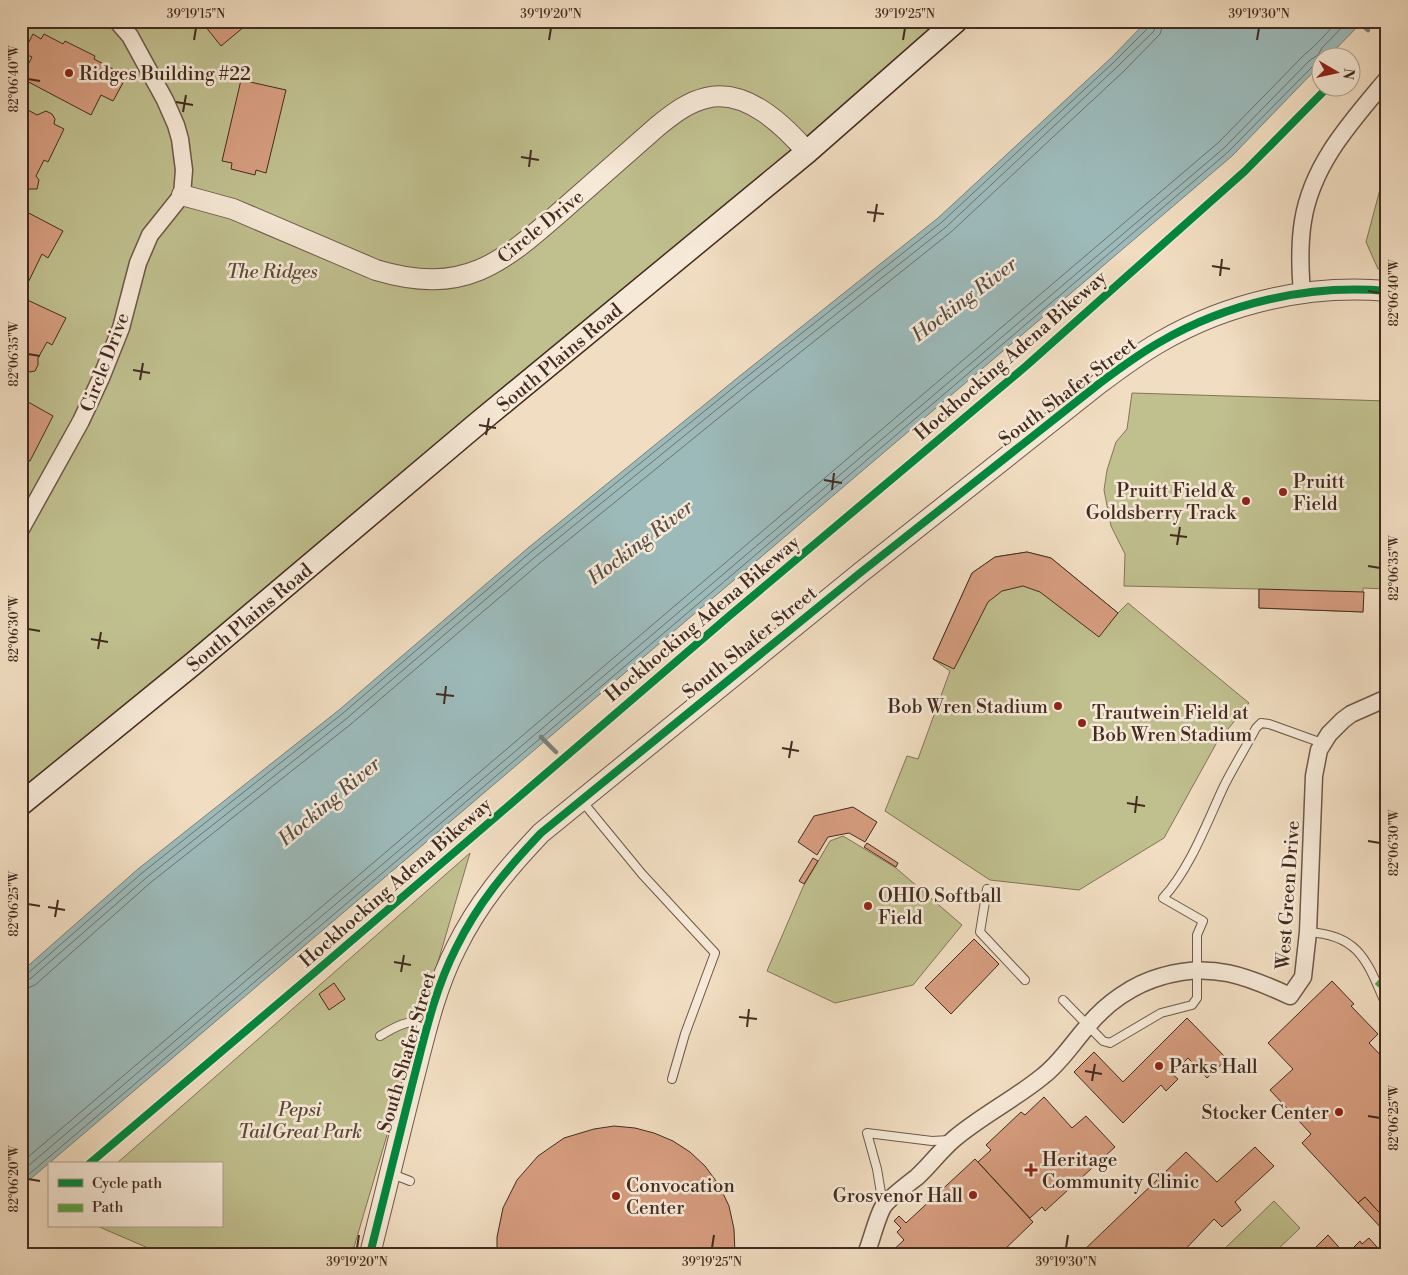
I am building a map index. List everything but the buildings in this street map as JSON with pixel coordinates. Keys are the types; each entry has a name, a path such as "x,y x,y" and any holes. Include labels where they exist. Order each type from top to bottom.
{"main road":[{"name":"South Plains Road","path":"21,804 194,663 485,418 807,152 956,21"}],"street":[{"path":"118,21 130,36 165,100 176,125 184,170 182,195"},
{"path":"1302,294 1300,258 1302,222 1312,186 1339,137 1387,78"},
{"name":"Circle Drive","path":"21,529 81,421 101,378 121,328 138,263 150,235 182,195 233,209 376,270 420,280 452,278 488,267 506,256 541,229 659,125 692,103 707,98 733,98 752,106 780,124 807,152"},
{"name":"South Shafer Street","path":"370,1254 429,1021 441,981 455,949 486,897 508,868 541,833 860,572 1119,369 1160,342 1199,323 1239,308 1271,299 1342,290 1387,291"},
{"name":"West Green Drive","path":"866,1254 883,1207 920,1174 954,1139 1044,1076 1104,1008 1132,989 1161,976 1208,969 1241,976 1290,996 1303,977 1308,932 1316,757 1322,743 1336,726 1351,714 1387,698"}],"lane":[{"path":"1063,1000 1103,1041 1110,1043 1160,1013 1192,1005 1197,998 1197,935 1203,921 1163,898 1174,886 1256,728 1262,724 1268,724 1322,743"},
{"path":"581,800 642,874 715,953 685,1034 672,1079"},
{"path":"987,888 980,932 1026,980"},
{"path":"1308,932 1325,933 1340,938 1359,952 1366,961 1387,1007"},
{"path":"380,1036 406,1022 416,1020 429,1021"},
{"name":"West Green Drive","path":"883,1207 877,1169 867,1133 932,1141 954,1139"},
{"path":"390,1173 410,1180"}],"green space":[{"name":"The Ridges","path":"21,21 956,21 21,804"},
{"path":"1387,163 1387,269 1378,269 1366,242"},
{"name":"Pruitt Field & Goldsberry Track","path":"1132,393 1387,401 1387,589 1363,588 1363,612 1259,608 1259,589 1124,586 1125,554 1111,526 1104,490 1107,470 1116,442 1127,429"},
{"name":"Bob Wren Stadium","path":"1027,552 1051,558 1118,613 1128,603 1249,703 1216,744 1164,838 1079,890 990,880 885,811 907,756 918,759 950,671 933,659 972,573 995,557"},
{"name":"OHIO Softball Field","path":"843,836 896,868 962,925 913,985 835,1003 767,971 803,887 830,841"},
{"name":"Pepsi TailGreat Park","path":"470,853 352,1254 162,1254 102,1228 222,1228 222,1162 118,1162"},
{"path":"1274,1201 1300,1228 1273,1254 1219,1254"}],"water":[{"name":"Hocking River","path":"1147,21 1363,21 1337,48 1310,48 1310,75 1232,156 50,1162 48,1162 21,1187 21,972 138,869 339,710 528,548 938,218 1111,58"}],"waterway":[{"path":"1357,21 1368,30"},
{"path":"1383,40 1387,42"},
{"path":"541,737 556,752"}],"marked path":[{"path":"1377,986 1387,975"}],"cycle path":[{"name":"Hockhocking Adena Bikeway","path":"91,1162 728,617 1026,366 1245,171 1317,98"},
{"path":"370,1254 425,1033 448,964 483,902 516,860 541,833 860,573 1100,383 1145,351 1186,328 1241,307 1269,299 1328,291 1387,291"}],"place":[{"name":"Ridges Building #22","path":"69,73"},
{"name":"Pruitt Field","path":"1283,492"},
{"name":"Pruitt Field & Goldsberry Track","path":"1246,501"},
{"name":"Bob Wren Stadium","path":"1058,706"},
{"name":"Trautwein Field at Bob Wren Stadium","path":"1082,723"},
{"name":"OHIO Softball Field","path":"868,906"},
{"name":"Parks Hall","path":"1159,1066"},
{"name":"Stocker Center","path":"1339,1112"},
{"name":"Heritage Community Clinic","path":"1031,1170"},
{"name":"Grosvenor Hall","path":"973,1195"},
{"name":"Convocation Center","path":"616,1196"}]}
